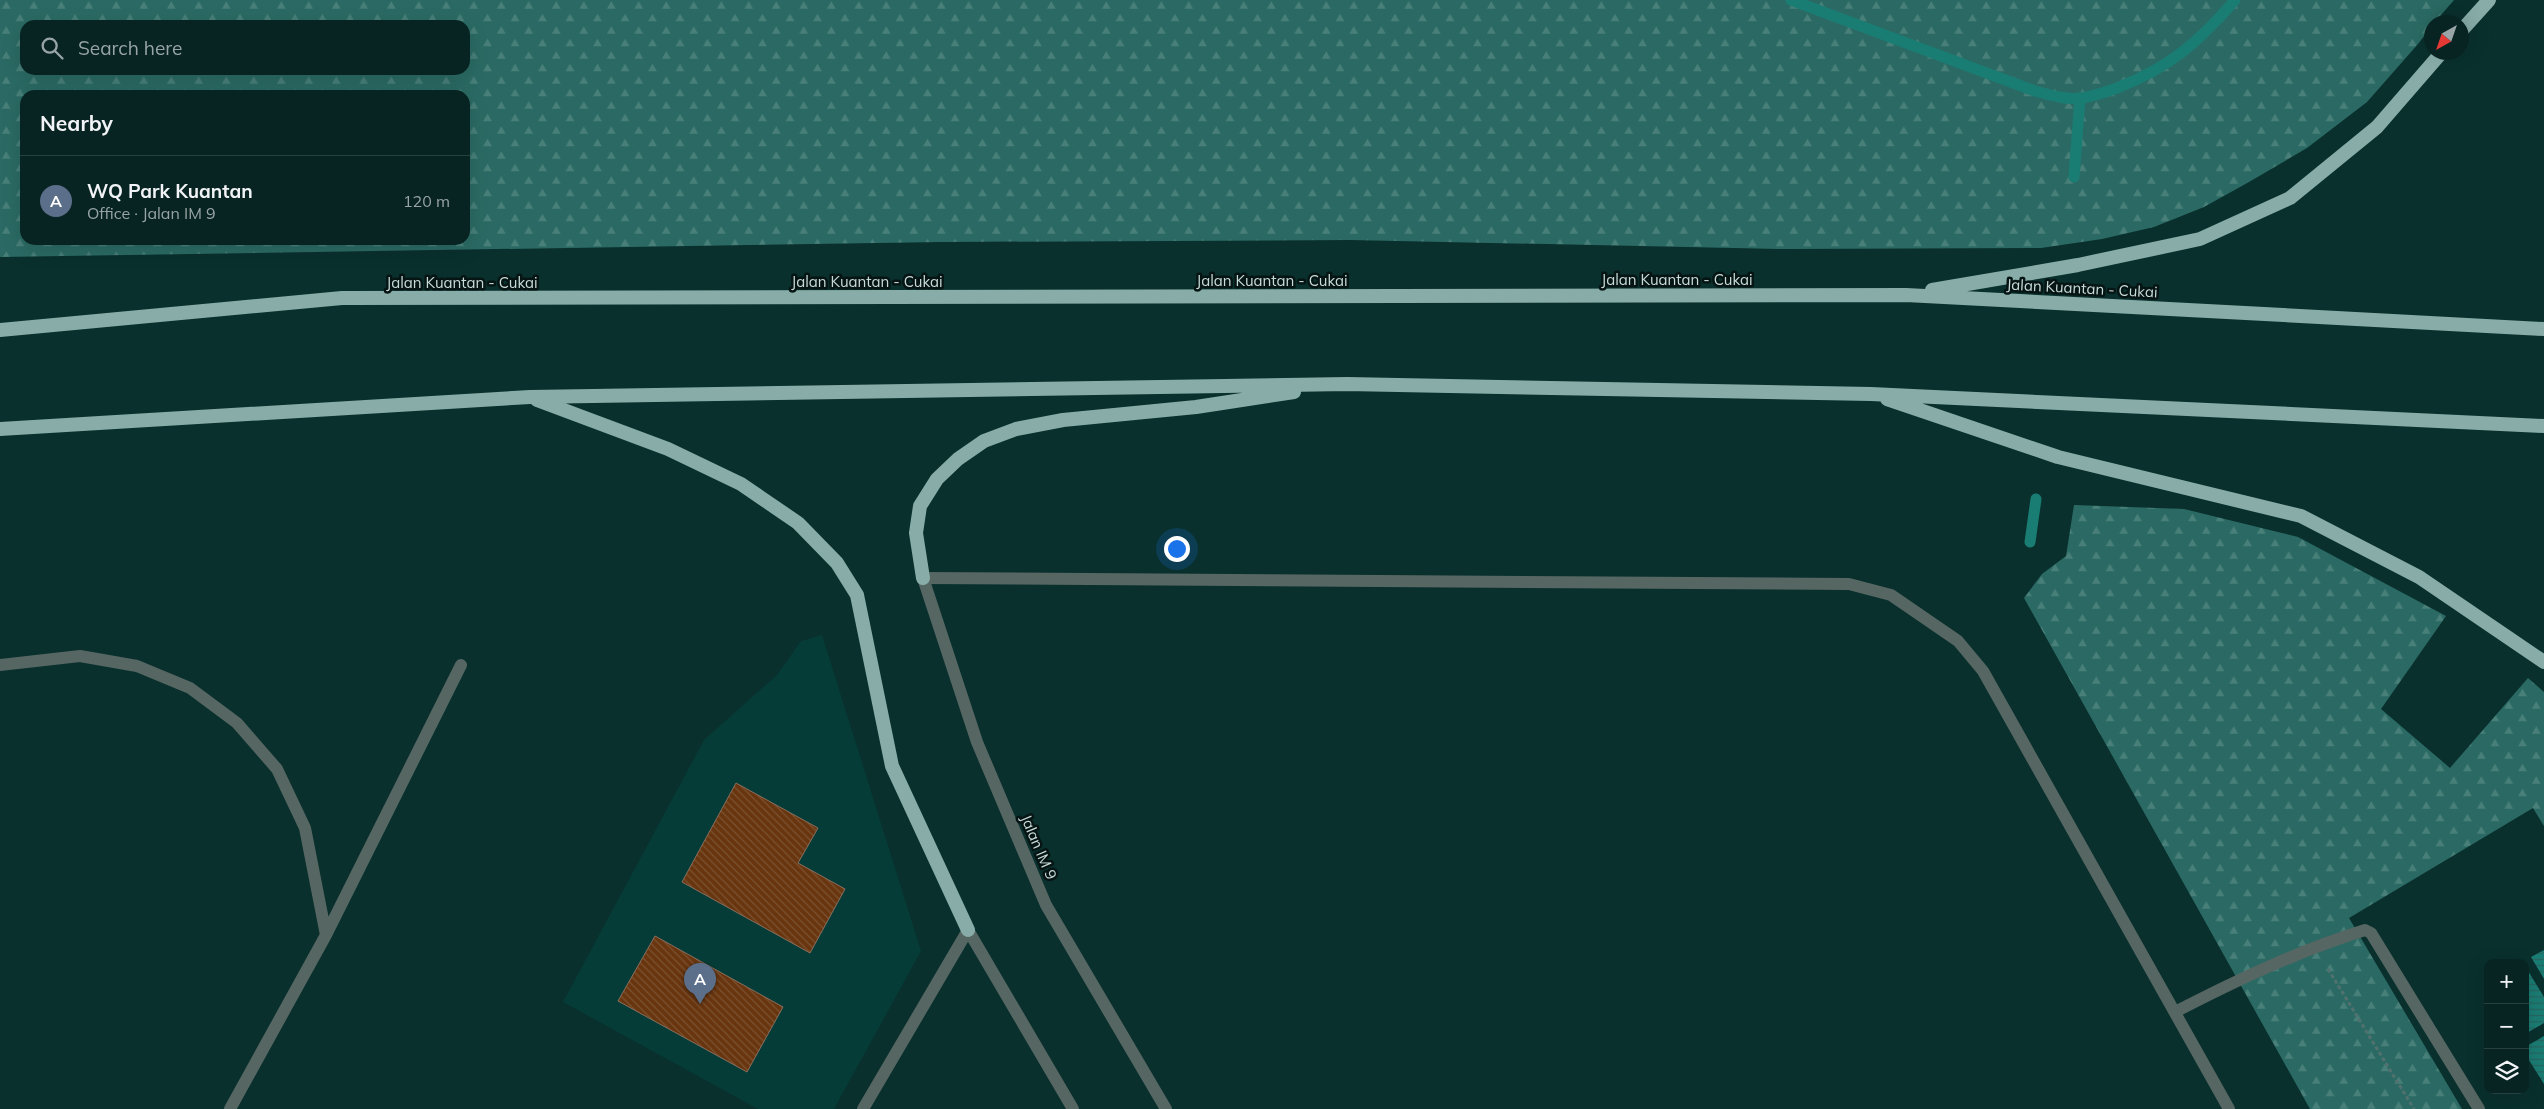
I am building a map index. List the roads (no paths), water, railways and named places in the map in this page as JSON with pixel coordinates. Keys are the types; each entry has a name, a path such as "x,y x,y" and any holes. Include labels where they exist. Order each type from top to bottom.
{"highway":[{"path":"2469,22 2489,0"},
{"path":"1906,295 2078,265 2200,239 2290,198 2377,127 2435,60"},
{"name":"Jalan Kuantan - Cukai","path":"0,330 342,298 1906,295 2544,329"},
{"path":"923,578 916,533 920,506 937,479 958,458 984,441 1016,429 1063,420 1196,407 1347,384"},
{"path":"0,429 99,421 530,397 1347,384 1871,394 2505,422 2544,426"},
{"path":"1871,394 2058,457 2301,516 2419,577 2544,662"},
{"path":"530,397 668,450 742,484 798,523 837,563 857,594 892,766 968,930"}],"street":[{"path":"923,578 1849,584 1891,595 1958,641 1983,672 2229,1109"},
{"name":"Jalan IM 9","path":"923,578 977,742 1046,906 1166,1109"},
{"path":"0,665 80,656 138,666 190,688 237,723 277,769 305,828 326,935"},
{"path":"230,1109 326,935 461,665"},
{"path":"863,1109 968,930 1073,1109"},
{"path":"2175,1012 2257,970 2314,946 2365,930 2371,933 2478,1109"}],"waterway":[{"path":"1791,0 2035,91 2069,98 2085,97 2117,88 2152,72 2196,41 2235,0"},
{"path":"2074,177 2080,98"},
{"path":"2030,542 2036,499"}],"place":[{"name":"WQ Park Kuantan","path":"700,1004"}]}
